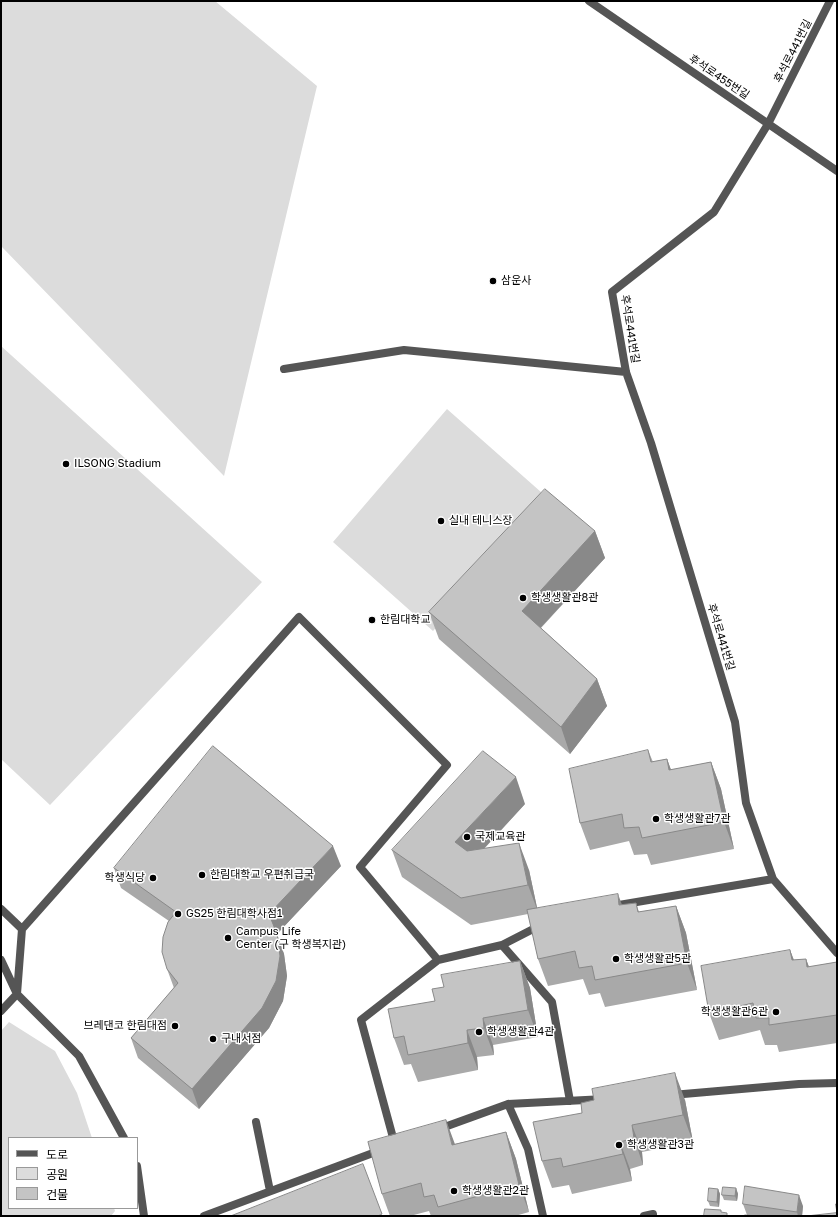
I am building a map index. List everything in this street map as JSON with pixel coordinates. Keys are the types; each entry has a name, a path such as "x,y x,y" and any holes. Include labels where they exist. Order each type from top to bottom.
{"street":[{"name":"후석로455번길","path":"588,1 837,171"},
{"name":"후석로441번길","path":"773,879 746,803 735,722 651,443 626,372 612,292 714,212 768,124 830,1"},
{"path":"284,369 404,350 626,372"},
{"path":"1,1011 17,994 22,929 299,617 447,765 360,867 438,960"},
{"path":"608,906 773,879 837,954"},
{"path":"1,909 22,929"},
{"path":"204,1216 399,1144 361,1020 438,960 502,945 548,921"},
{"path":"502,945 552,1002 570,1101"},
{"path":"1,960 17,994 79,1056 123,1137"},
{"path":"662,1096 799,1084 837,1083"},
{"path":"430,1132 508,1104 616,1099"},
{"path":"508,1104 528,1149 543,1216"},
{"path":"256,1122 270,1191"},
{"path":"138,1173 144,1216"},
{"path":"644,1216 654,1214"}],"green space":[{"path":"1,1 215,1 317,86 224,476 1,246"},
{"name":"ILSONG Stadium","path":"1,346 262,582 50,805 1,759"},
{"name":"실내 테니스장","path":"447,409 550,500 433,631 333,542"},
{"path":"9,1022 55,1051 77,1093 92,1137 8,1137 8,1209 114,1209 115,1211 111,1216 1,1216 1,1031"}],"building":[{"name":"학생생활관8관","path":"545,489 595,531 522,611 597,679 561,727 429,612"},
{"name":"Campus Life Center (구 학생복지관)","path":"213,746 333,846 269,914 277,934 280,956 276,981 262,1008 192,1089 131,1038 178,983 167,969 162,952 163,937 168,922 176,912 114,868"},
{"path":"648,750 651,762 667,759 669,770 711,762 724,822 642,838 639,827 624,828 622,814 580,823 569,769"},
{"path":"483,751 516,777 455,842 467,851 519,843 528,885 461,898 392,850"},
{"path":"618,894 619,905 636,903 638,912 676,906 687,963 595,980 592,966 579,968 575,951 538,959 527,910"},
{"path":"790,950 792,960 806,959 807,967 837,962 837,1015 769,1025 769,1018 756,1018 753,1003 709,1013 701,966"},
{"path":"520,961 528,1010 483,1018 484,1028 467,1030 468,1043 408,1055 404,1036 394,1038 388,1009 435,1001 432,989 444,987 441,975"},
{"path":"675,1073 683,1115 632,1125 634,1138 620,1142 623,1154 563,1167 561,1158 542,1161 533,1122 582,1113 581,1103 594,1100 592,1089"},
{"path":"446,1120 452,1145 506,1132 519,1185 438,1207 434,1195 424,1197 421,1183 382,1194 368,1142"},
{"path":"363,1164 382,1214 378,1216 231,1216"},
{"path":"745,1186 799,1195 797,1212 743,1204"},
{"path":"723,1187 736,1188 735,1196 722,1195"},
{"path":"709,1188 718,1189 717,1202 708,1201"},
{"path":"705,1209 721,1210 721,1212 727,1213 727,1216 704,1216"},
{"path":"837,1213 837,1216 807,1216"}],"place":[{"name":"삼운사","path":"493,281"},
{"name":"ILSONG Stadium","path":"66,464"},
{"name":"실내 테니스장","path":"441,521"},
{"name":"학생생활관8관","path":"523,598"},
{"name":"한림대학교","path":"372,620"},
{"name":"학생생활관7관","path":"656,819"},
{"name":"국제교육관","path":"467,837"},
{"name":"한림대학교 우편취급국","path":"202,875"},
{"name":"학생식당","path":"153,878"},
{"name":"GS25 한림대학사점1","path":"178,914"},
{"name":"Campus Life Center (구 학생복지관)","path":"228,938"},
{"name":"학생생활관5관","path":"616,959"},
{"name":"학생생활관6관","path":"776,1012"},
{"name":"브레댄코 한림대점","path":"175,1026"},
{"name":"학생생활관4관","path":"479,1032"},
{"name":"구내서점","path":"213,1039"},
{"name":"학생생활관3관","path":"619,1145"},
{"name":"학생생활관2관","path":"454,1191"}]}
